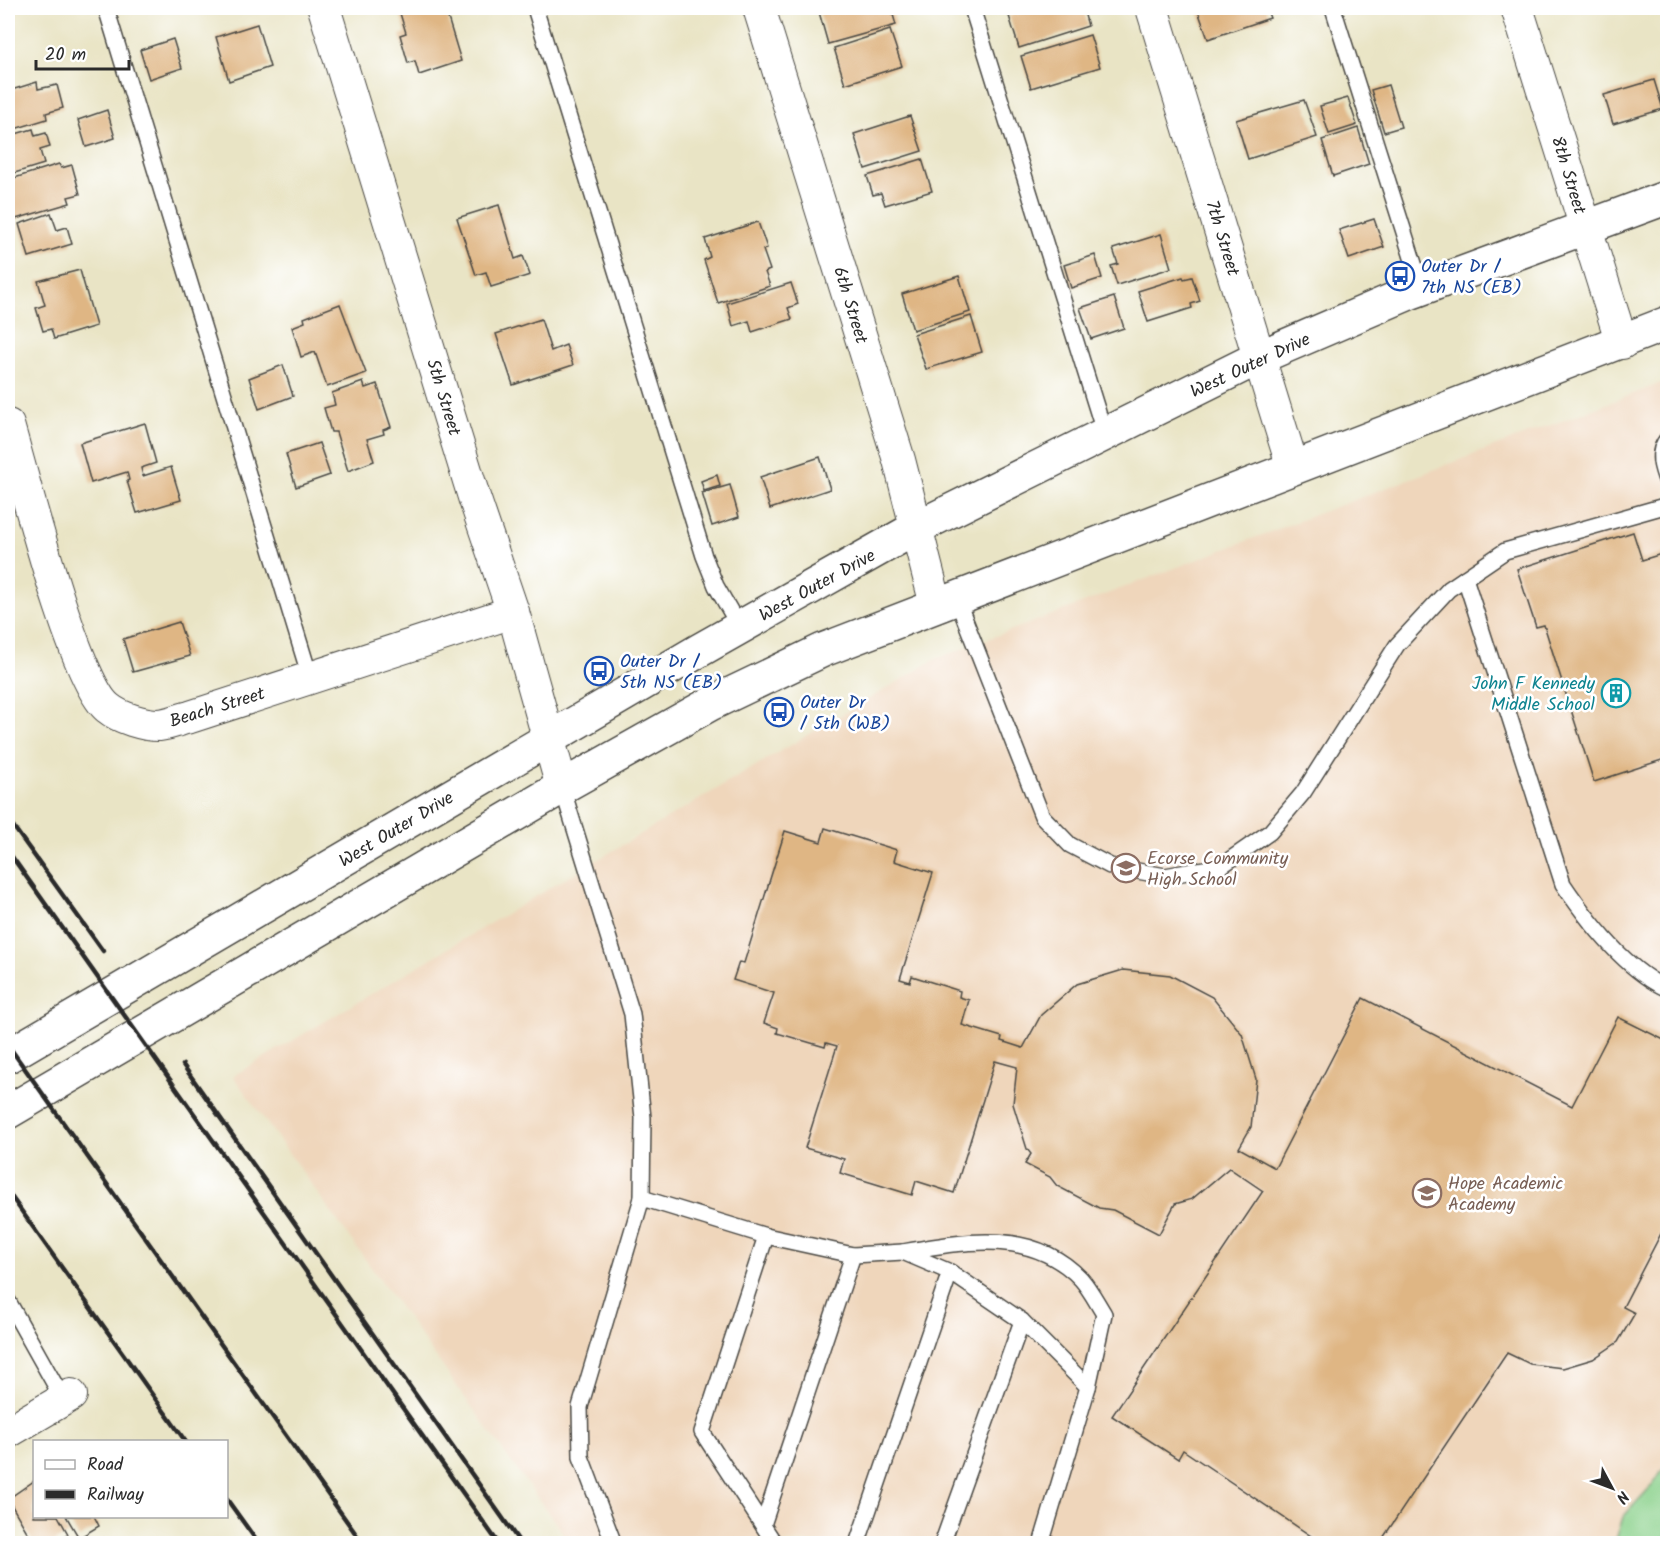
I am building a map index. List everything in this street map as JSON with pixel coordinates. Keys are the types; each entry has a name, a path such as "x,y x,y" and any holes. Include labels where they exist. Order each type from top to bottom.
{"main road":[{"name":"West Outer Drive","path":"8,1056 548,739 916,528 1260,357 1422,289 1586,230 1668,197"},
{"path":"8,1112 562,787 710,704 823,650 1622,343 1668,323"}],"street":[{"name":"5th Street","path":"324,8 471,485 513,612 562,787"},
{"name":"6th Street","path":"759,8 899,460 916,528 946,601"},
{"name":"7th Street","path":"1152,8 1293,468"},
{"name":"8th Street","path":"1517,8 1622,343"},
{"name":"Beach Street","path":"8,425 66,622 95,694 106,707 118,715 159,725 513,612"},
{"path":"8,1432 67,1397"}],"lane":[{"path":"106,8 310,677"},
{"path":"535,8 704,556 716,586 740,628"},
{"path":"972,8 1105,435"},
{"path":"1333,8 1422,289"},
{"path":"1668,438 1664,442 1660,462 1668,485"},
{"path":"946,601 1042,816 1070,845 1110,866 1165,876 1221,866 1270,832 1303,793 1397,645 1449,589 1505,551 1668,505"},
{"path":"1465,578 1563,884 1592,927 1653,983 1668,989"},
{"path":"562,787 633,1014 644,1118 642,1198 580,1407 581,1457 614,1544"},
{"path":"642,1198 766,1236 853,1255 903,1252 967,1241 1012,1242 1052,1256 1082,1280 1104,1314 1088,1387 1041,1544"},
{"path":"766,1236 702,1432 775,1544"},
{"path":"903,1252 950,1272 1022,1321 1088,1387"},
{"path":"763,1525 853,1255"},
{"path":"857,1544 950,1272"},
{"path":"8,1301 67,1397"},
{"path":"942,1544 1022,1321"}],"shaded area":[{"name":"Ecorse Community High School","path":"1667,381 1667,1543 570,1543 233,1076 936,659"}],"green space":[{"path":"1667,1463 1667,1543 1615,1543 1623,1517 1655,1482"}],"building":[{"path":"445,8 461,61 419,75 415,61 408,63 400,35 406,33 399,10"},
{"path":"835,8 891,8 896,25 828,44 819,12"},
{"path":"1035,8 1083,8 1088,26 1019,48 1009,16"},
{"path":"1197,8 1266,8 1270,18 1208,39"},
{"path":"257,24 270,67 229,81 216,37"},
{"path":"890,30 902,66 845,84 834,48"},
{"path":"1090,35 1100,67 1031,88 1021,56"},
{"path":"173,39 182,68 149,79 140,50"},
{"path":"1654,80 1663,109 1613,124 1604,95"},
{"path":"37,82 38,89 57,85 63,108 46,113 47,119 8,131 8,91"},
{"path":"1388,85 1401,127 1384,132 1371,90"},
{"path":"1348,98 1357,125 1329,134 1320,106"},
{"path":"1304,100 1317,137 1248,159 1236,120"},
{"path":"107,110 115,138 86,147 78,120"},
{"path":"910,116 922,151 865,169 854,134"},
{"path":"1358,128 1369,164 1333,176 1322,140"},
{"path":"33,129 35,136 46,133 50,147 40,150 44,164 8,175 8,136"},
{"path":"922,159 932,191 885,205 881,193 873,195 867,176"},
{"path":"59,164 61,168 72,165 80,194 68,197 70,203 9,221 8,180"},
{"path":"499,205 515,259 523,256 530,275 491,287 486,272 476,275 457,218"},
{"path":"51,213 57,230 67,227 72,244 29,257 19,224"},
{"path":"1374,219 1384,247 1349,259 1339,230"},
{"path":"758,222 767,248 763,250 770,270 765,272 770,286 718,303 704,260 710,257 705,239"},
{"path":"1161,234 1171,268 1117,285 1111,266 1118,264 1113,249"},
{"path":"1095,255 1102,278 1071,288 1064,265"},
{"path":"80,270 96,326 54,339 51,329 43,331 36,308 45,305 38,281"},
{"path":"959,276 970,312 913,330 902,294"},
{"path":"1183,277 1184,279 1192,277 1200,301 1191,304 1192,308 1148,322 1138,291"},
{"path":"791,283 798,304 788,308 792,319 752,332 749,321 733,326 727,303"},
{"path":"1114,297 1124,328 1091,339 1080,308"},
{"path":"340,304 366,373 327,387 315,352 301,357 292,327 305,322 304,318"},
{"path":"971,316 982,352 926,369 914,334"},
{"path":"541,319 551,351 566,345 573,365 513,385 496,334"},
{"path":"283,365 293,396 259,409 249,378"},
{"path":"363,382 365,388 377,384 391,427 383,430 384,434 367,439 374,461 348,471 336,432 331,432 324,408 335,405 332,393"},
{"path":"145,423 156,463 141,468 143,476 171,467 181,500 137,513 127,481 129,480 127,472 91,483 80,443"},
{"path":"319,443 330,475 296,487 286,454"},
{"path":"820,457 830,489 770,509 760,477"},
{"path":"717,475 720,486 704,491 701,481"},
{"path":"730,485 739,517 712,526 702,493"},
{"name":"John F Kennedy Middle School","path":"1633,532 1642,560 1668,552 1668,758 1594,782 1544,625 1536,627 1517,569"},
{"path":"179,622 190,656 133,672 123,639"},
{"path":"825,828 897,850 894,861 933,873 900,979 910,982 912,976 960,991 959,997 969,1000 962,1025 1002,1037 1001,1041 1023,1048 1041,1015 1077,984 1123,970 1170,975 1212,997 1242,1034 1256,1079 1251,1127 1239,1148 1275,1168 1363,998 1572,1106 1618,1017 1668,1042 1668,1220 1623,1307 1635,1313 1618,1342 1593,1359 1563,1368 1530,1364 1507,1353 1379,1544 1323,1544 1183,1450 1178,1459 1112,1416 1263,1191 1229,1168 1192,1199 1175,1204 1159,1234 1113,1210 1099,1208 1057,1186 1050,1177 1025,1164 1031,1154 1027,1149 1013,1104 1017,1067 995,1061 954,1193 916,1181 912,1195 840,1173 844,1159 805,1148 837,1046 826,1043 825,1047 777,1033 778,1028 764,1023 774,993 733,980 739,962 744,963 785,831 821,842"},
{"path":"33,1482 33,1518 59,1518 68,1534 51,1544 34,1544 8,1499"},
{"path":"67,1518 95,1518 99,1526 79,1538"}],"railway":[{"path":"8,819 103,951"},
{"path":"8,851 499,1544"},
{"path":"8,1045 363,1544"},
{"path":"183,1065 521,1544"},
{"path":"8,1192 185,1440"},
{"path":"228,1501 259,1544"}],"place":[{"name":"Outer Dr / 7th NS (EB)","path":"1400,276"},
{"name":"Outer Dr / 5th NS (EB)","path":"599,671"},
{"name":"John F Kennedy Middle School","path":"1616,693"},
{"name":"Outer Dr / 5th (WB)","path":"779,712"},
{"name":"Ecorse Community High School","path":"1126,868"},
{"name":"Hope Academic Academy","path":"1427,1193"}]}
